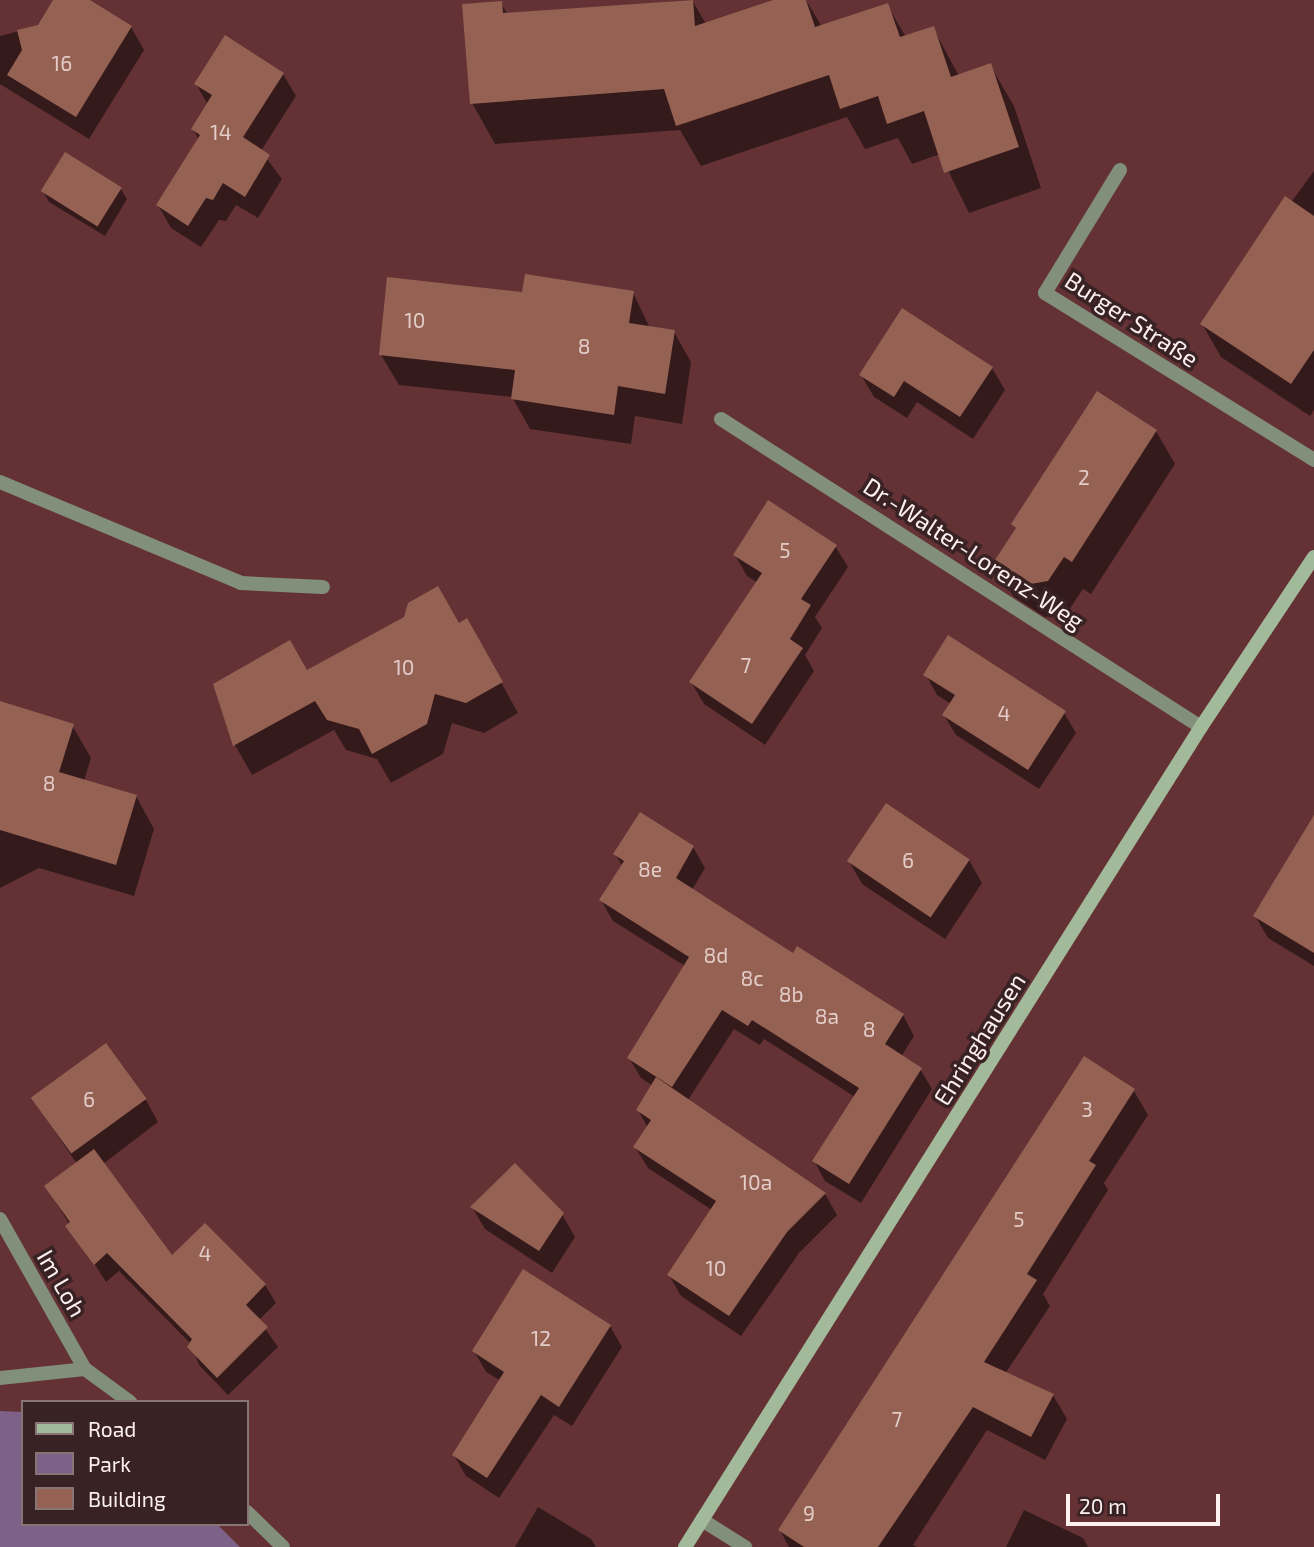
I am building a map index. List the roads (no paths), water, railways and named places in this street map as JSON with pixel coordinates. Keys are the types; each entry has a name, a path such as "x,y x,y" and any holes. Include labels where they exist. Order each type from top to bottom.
{"main road":[{"name":"Ehringhausen","path":"685,1547 1201,727 1314,557"}],"street":[{"name":"Burger Straße","path":"1119,170 1045,293 1314,460"},
{"name":"Dr.-Walter-Lorenz-Weg","path":"721,419 1201,727"},
{"path":"0,482 241,583 323,587"},
{"name":"Im Loh","path":"0,1219 85,1369 127,1400"},
{"path":"0,1378 85,1369"},
{"path":"248,1513 283,1547"},
{"path":"702,1520 745,1547"}]}
